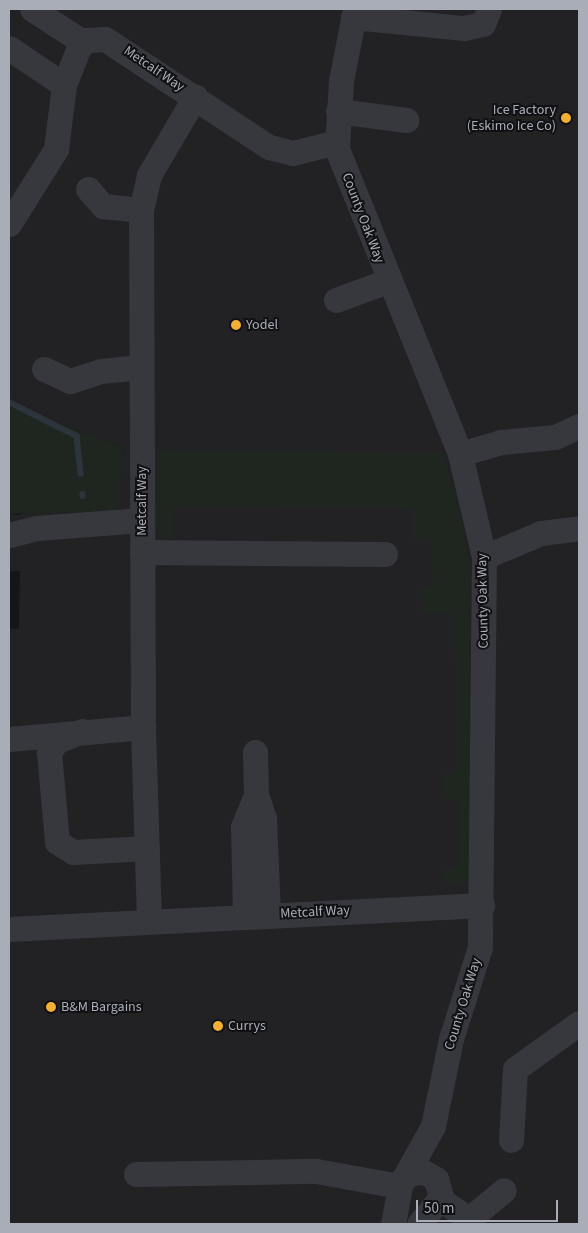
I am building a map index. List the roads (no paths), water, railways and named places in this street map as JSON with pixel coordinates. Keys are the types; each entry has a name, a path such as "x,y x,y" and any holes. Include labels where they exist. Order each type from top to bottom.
{"street":[{"path":"9,224 56,149 68,66 83,42 32,9"},
{"path":"354,13 403,16 474,28 483,24 490,9"},
{"name":"County Oak Way","path":"354,13 338,111 336,142 387,281 460,454 484,557 482,905 479,958 451,1039 435,1119 426,1143 401,1187 393,1224"},
{"name":"Metcalf Way","path":"83,42 100,38 113,42 276,150 300,152 336,142"},
{"path":"9,48 64,85"},
{"name":"Metcalf Way","path":"149,920 143,728 141,210 154,166 195,96"},
{"path":"338,111 406,120"},
{"path":"88,189 103,206 141,210"},
{"path":"336,300 387,281"},
{"path":"44,369 70,381 101,371 142,368"},
{"path":"460,454 501,442 555,437 579,426"},
{"path":"9,535 37,528 142,520"},
{"path":"484,557 541,533 579,528"},
{"path":"142,552 385,554"},
{"path":"12,738 82,731 143,728"},
{"path":"82,731 57,741 49,752 57,842 72,852 147,848"},
{"path":"255,752 256,794 264,818 257,915"},
{"name":"Metcalf Way","path":"9,929 96,926 149,920 482,905"},
{"path":"511,1140 515,1069 579,1024"},
{"path":"433,1205 435,1119"},
{"path":"136,1174 316,1171 401,1187 424,1172 433,1205"},
{"path":"401,1187 411,1213 433,1205 468,1222 504,1190"}],"waterway":[{"path":"9,402 77,436 81,474"}],"place":[{"name":"Ice Factory (Eskimo Ice Co)","path":"566,118"},
{"name":"Yodel","path":"236,325"},
{"name":"B&M Bargains","path":"51,1007"},
{"name":"Currys","path":"218,1026"}]}
